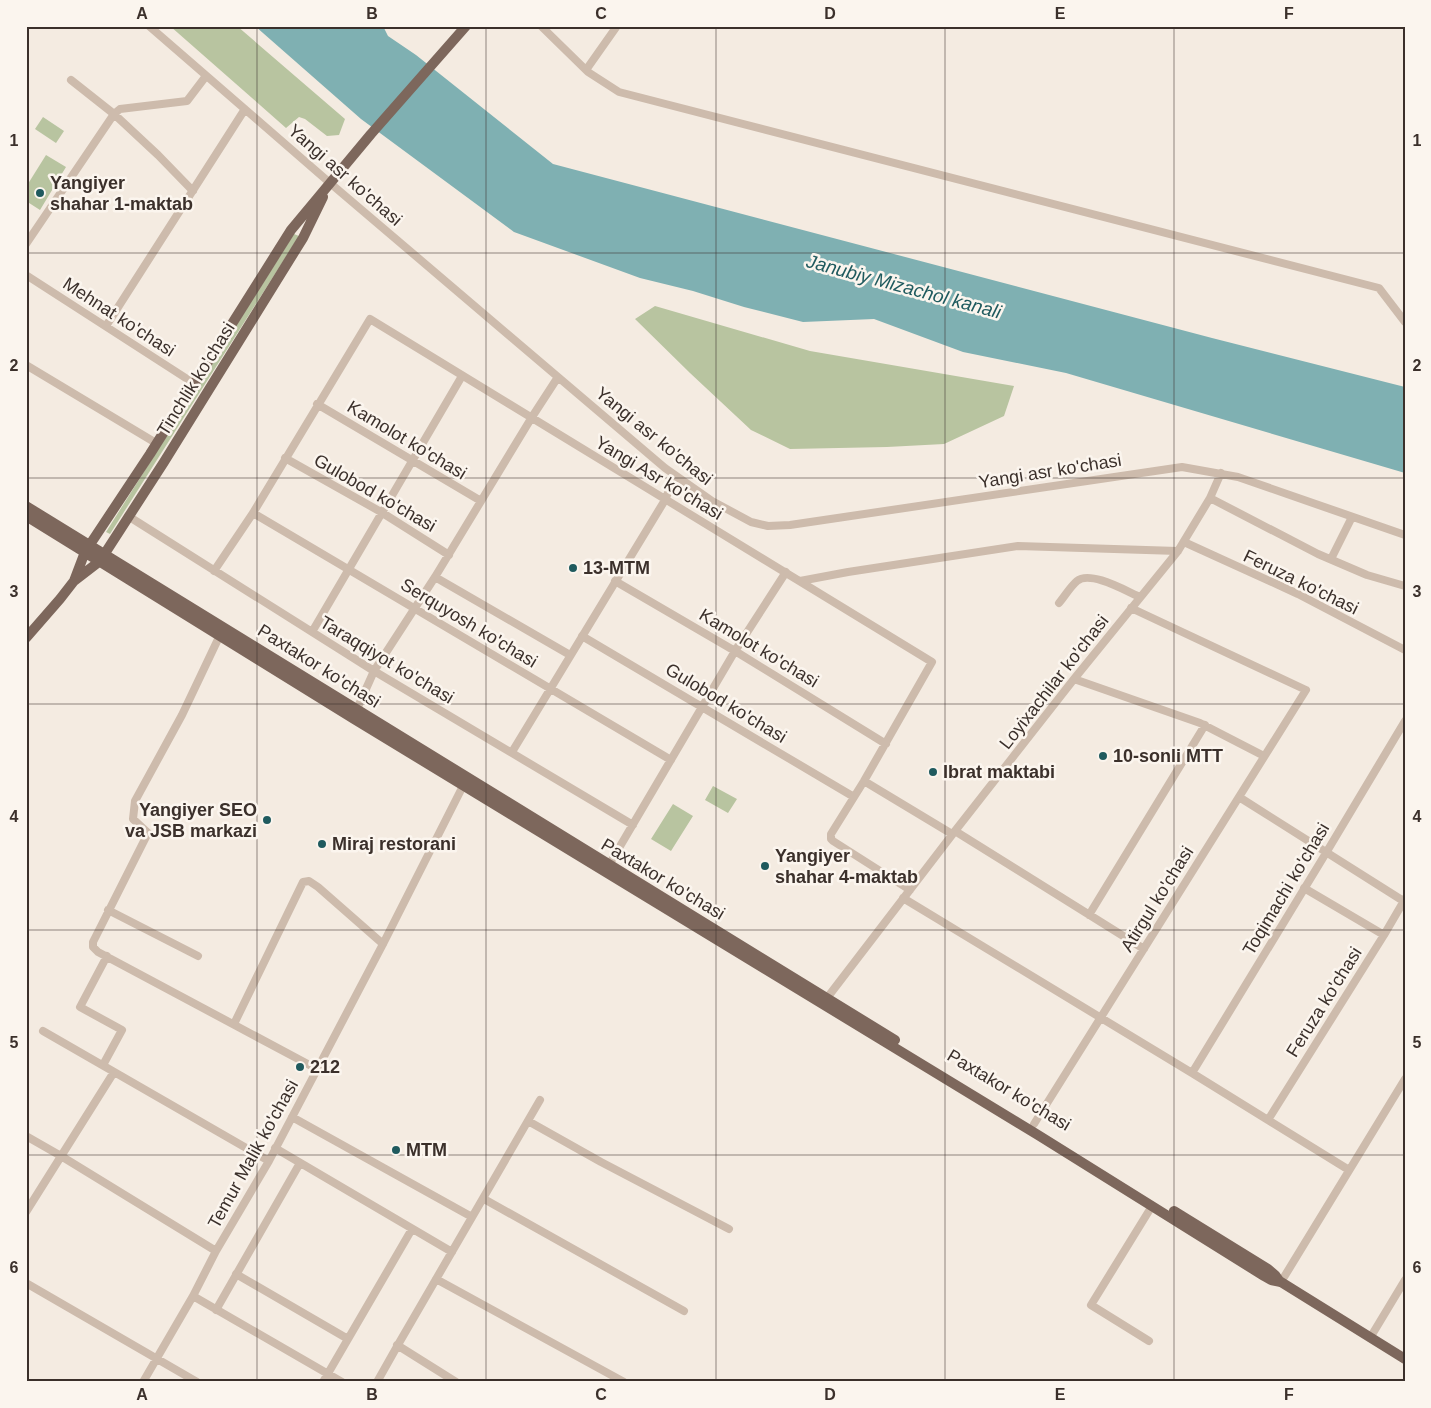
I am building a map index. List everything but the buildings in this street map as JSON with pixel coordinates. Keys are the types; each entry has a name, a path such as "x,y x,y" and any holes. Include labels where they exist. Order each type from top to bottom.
{"main road":[{"name":"Tinchlik ko'chasi","path":"74,581 87,548 195,384 291,230 345,164 466,26"},
{"name":"Tinchlik ko'chasi","path":"26,638 60,600 74,581 102,557 164,462 303,238 330,183"},
{"name":"Paxtakor ko'chasi","path":"26,506 87,548"},
{"name":"Paxtakor ko'chasi","path":"26,516 87,548 357,709 465,781 1264,1276 1281,1282"},
{"name":"Paxtakor ko'chasi","path":"102,557 220,635 610,865 1034,1124 1268,1269 1281,1282 1405,1359"}],"street":[{"name":"Yangi asr ko'chasi","path":"150,26 330,183 675,476 712,501 751,522 768,526 790,525 1182,467 1238,477 1405,535"},
{"path":"541,26 586,70 619,92 1378,288 1405,322"},
{"path":"586,70 617,26"},
{"path":"26,244 114,114 120,109 187,101 206,76"},
{"path":"71,80 114,114 193,191"},
{"path":"106,326 245,109"},
{"name":"Mehnat ko'chasi","path":"26,275 195,384"},
{"name":"Yangi Asr ko'chasi","path":"317,404 370,319 932,662 886,744"},
{"path":"26,365 156,443"},
{"path":"312,632 462,376"},
{"path":"357,709 374,671 435,577 558,377"},
{"path":"214,571 253,513 317,404"},
{"name":"Kamolot ko'chasi","path":"317,404 481,501"},
{"name":"Gulobod ko'chasi","path":"285,458 381,512 448,554"},
{"name":"Loyixachilar ko'chasi","path":"827,998 953,833 1178,550 1210,498 1221,473"},
{"path":"512,752 665,500 675,476"},
{"path":"1210,498 1331,560 1367,575 1405,586"},
{"name":"Serquyosh ko'chasi","path":"253,513 671,760"},
{"name":"Taraqqiyot ko'chasi","path":"128,516 374,671 633,825"},
{"path":"1331,560 1352,517"},
{"name":"Feruza ko'chasi","path":"1184,542 1298,594 1405,650"},
{"path":"800,581 1018,546 1178,550"},
{"path":"610,865 735,650 786,572"},
{"path":"435,577 570,655"},
{"path":"1059,603 1077,580 1082,578 1096,578 1140,597"},
{"name":"Kamolot ko'chasi","path":"615,580 735,650 886,744"},
{"name":"Atirgul ko'chasi","path":"1034,1124 1306,690 1131,608"},
{"path":"220,635 182,715 135,801 133,819 148,833 108,910 93,942 93,947 98,952 317,1069"},
{"name":"Gulobod ko'chasi","path":"582,636 854,797"},
{"path":"1074,679 1205,725 1264,756"},
{"name":"Toqimachi ko'chasi","path":"1192,1073 1405,721"},
{"path":"1088,915 1205,725"},
{"path":"886,744 831,834 831,839 910,890"},
{"path":"864,780 1144,949"},
{"name":"Temur Malik ko'chasi","path":"143,1382 292,1117 465,781"},
{"path":"1238,797 1404,901"},
{"path":"234,1024 303,882 309,881 318,887 382,944"},
{"path":"1304,888 1384,935"},
{"path":"903,898 1348,1170"},
{"name":"Feruza ko'chasi","path":"1268,1120 1404,901"},
{"path":"108,910 198,956"},
{"path":"103,1065 122,1030 80,1007 107,956"},
{"path":"43,1031 268,1161"},
{"path":"26,1212 114,1072"},
{"path":"1281,1282 1405,1079"},
{"path":"377,1382 540,1100"},
{"path":"292,1117 472,1217"},
{"path":"528,1121 728,1229"},
{"path":"26,1136 216,1251"},
{"path":"275,1148 452,1252"},
{"path":"216,1310 300,1163"},
{"path":"484,1199 684,1311"},
{"path":"1149,1341 1091,1305 1152,1206"},
{"path":"322,1382 412,1228"},
{"path":"236,1274 348,1339"},
{"path":"436,1279 624,1382"},
{"path":"1370,1338 1405,1280"},
{"path":"26,1283 197,1382"},
{"path":"193,1296 342,1382"},
{"path":"398,1345 456,1382"}],"green space":[{"path":"170,26 237,26 345,119 339,135 327,136 305,119 299,117 286,128"},
{"path":"43,117 64,131 56,143 35,129"},
{"path":"46,155 66,167 40,210 26,201 26,187"},
{"path":"294,234 299,236 110,534 106,532"},
{"path":"655,306 810,351 1014,386 1004,416 944,444 790,449 751,430 635,319"},
{"path":"713,786 737,799 728,813 705,800"},
{"path":"673,804 693,816 671,851 651,839"}],"water":[{"name":"Janubiy Mizachol kanali","path":"255,26 383,26 388,36 416,55 553,164 1405,387 1405,473 1066,373 963,352 874,319 803,322 744,307 693,291 640,278 514,232 361,119"}],"place":[{"name":"Yangiyer shahar 1-maktab","path":"40,193"},
{"name":"13-MTM","path":"573,568"},
{"name":"10-sonli MTT","path":"1103,756"},
{"name":"Ibrat maktabi","path":"933,772"},
{"name":"Yangiyer SEO va JSB markazi","path":"267,820"},
{"name":"Miraj restorani","path":"322,844"},
{"name":"Yangiyer shahar 4-maktab","path":"765,866"},
{"name":"212","path":"300,1067"},
{"name":"MTM","path":"396,1150"}]}
